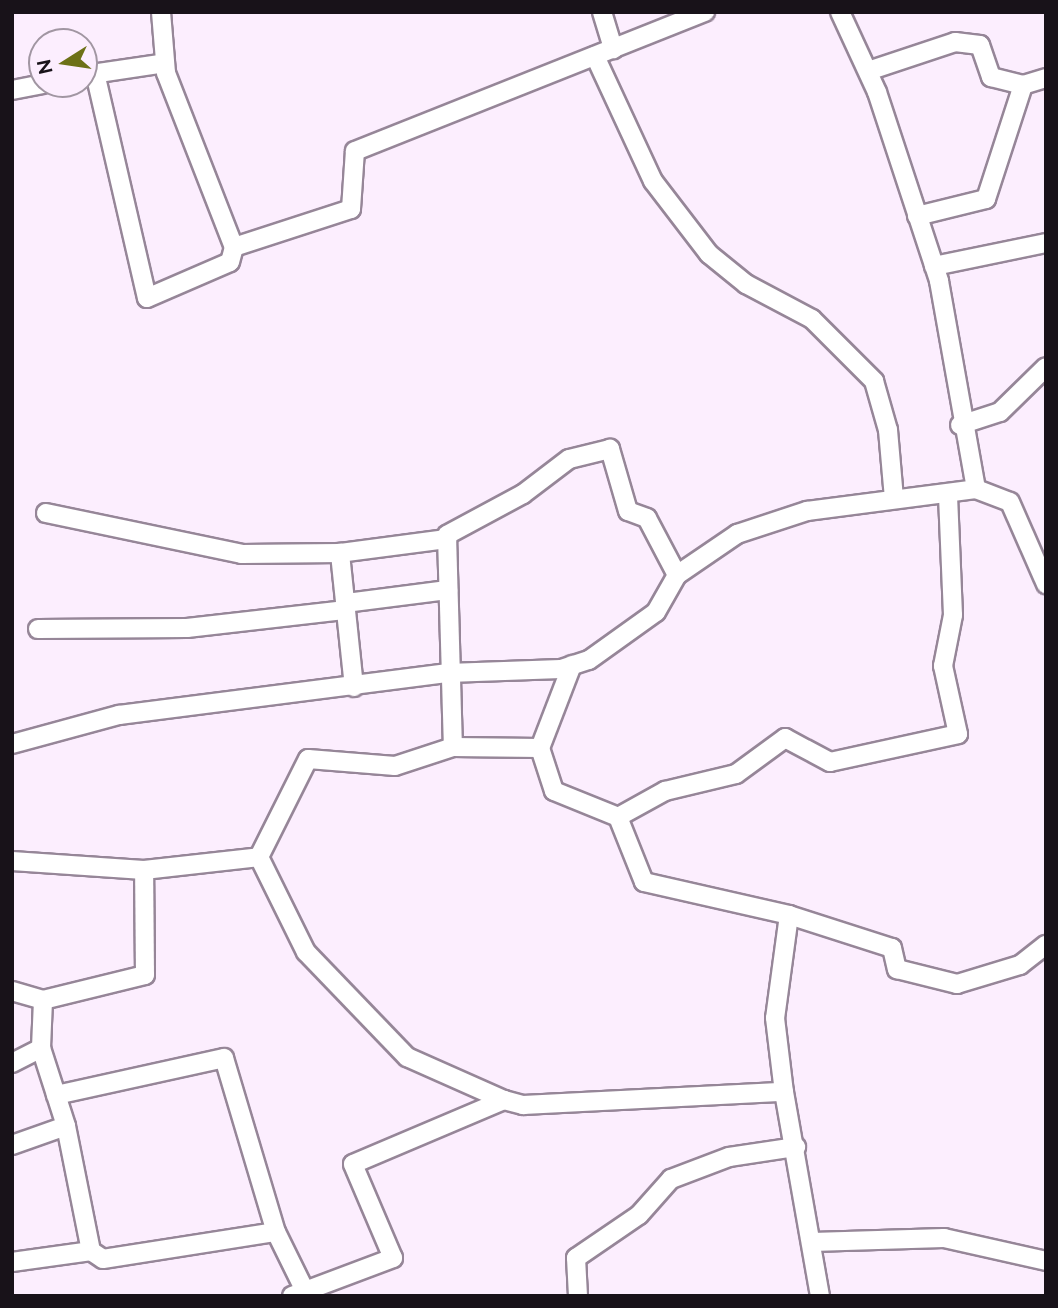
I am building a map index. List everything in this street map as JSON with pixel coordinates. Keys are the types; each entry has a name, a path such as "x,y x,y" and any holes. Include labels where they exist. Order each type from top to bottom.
{"street":[{"path":"96,98 147,298 230,262 234,247 165,63 161,12"},
{"path":"601,12 614,49"},
{"path":"234,247 351,209 355,151 705,12"},
{"path":"840,12 867,71 934,266 963,408 960,425 976,489"},
{"path":"867,71 955,42 980,45 991,77 1023,85 1046,78"},
{"path":"595,56 653,181 709,254 822,327 874,381 888,430 894,499"},
{"path":"98,73 165,63"},
{"path":"917,216 986,199 997,181 1023,85"},
{"path":"934,266 1046,243"},
{"path":"960,425 1000,412 1046,366"},
{"path":"46,513 242,554 340,552 447,539 569,459 610,449 628,511 647,518 677,575"},
{"path":"12,744 119,715 448,673 572,665 656,612 677,575 737,534 807,511 894,499 948,496 976,489 1010,502 1046,584"},
{"path":"618,817 665,791 736,774 785,738 830,762 958,734 943,666 953,615 948,496"},
{"path":"447,539 448,673 453,747"},
{"path":"340,552 354,687"},
{"path":"38,629 187,628 448,590"},
{"path":"572,665 540,748 554,791 618,817 644,882 789,915 892,948 897,969 957,984 1020,965 1046,945"},
{"path":"259,857 308,759 395,766 453,747 540,748"},
{"path":"12,861 144,870 259,857"},
{"path":"259,857 306,952 407,1057 503,1100 523,1105 784,1092"},
{"path":"12,991 43,1000 145,975 144,870"},
{"path":"789,915 775,1018 784,1092 796,1147 820,1296"},
{"path":"43,1000 41,1048 66,1126 91,1251"},
{"path":"12,1063 41,1048"},
{"path":"56,1095 224,1058 276,1232 299,1293 393,1258 353,1164 503,1100"},
{"path":"12,1145 66,1126"},
{"path":"578,1296 576,1258 639,1215 671,1179 729,1157 796,1147"},
{"path":"12,1262 91,1251 103,1259 276,1232"},
{"path":"812,1242 944,1238 1046,1261"}]}
